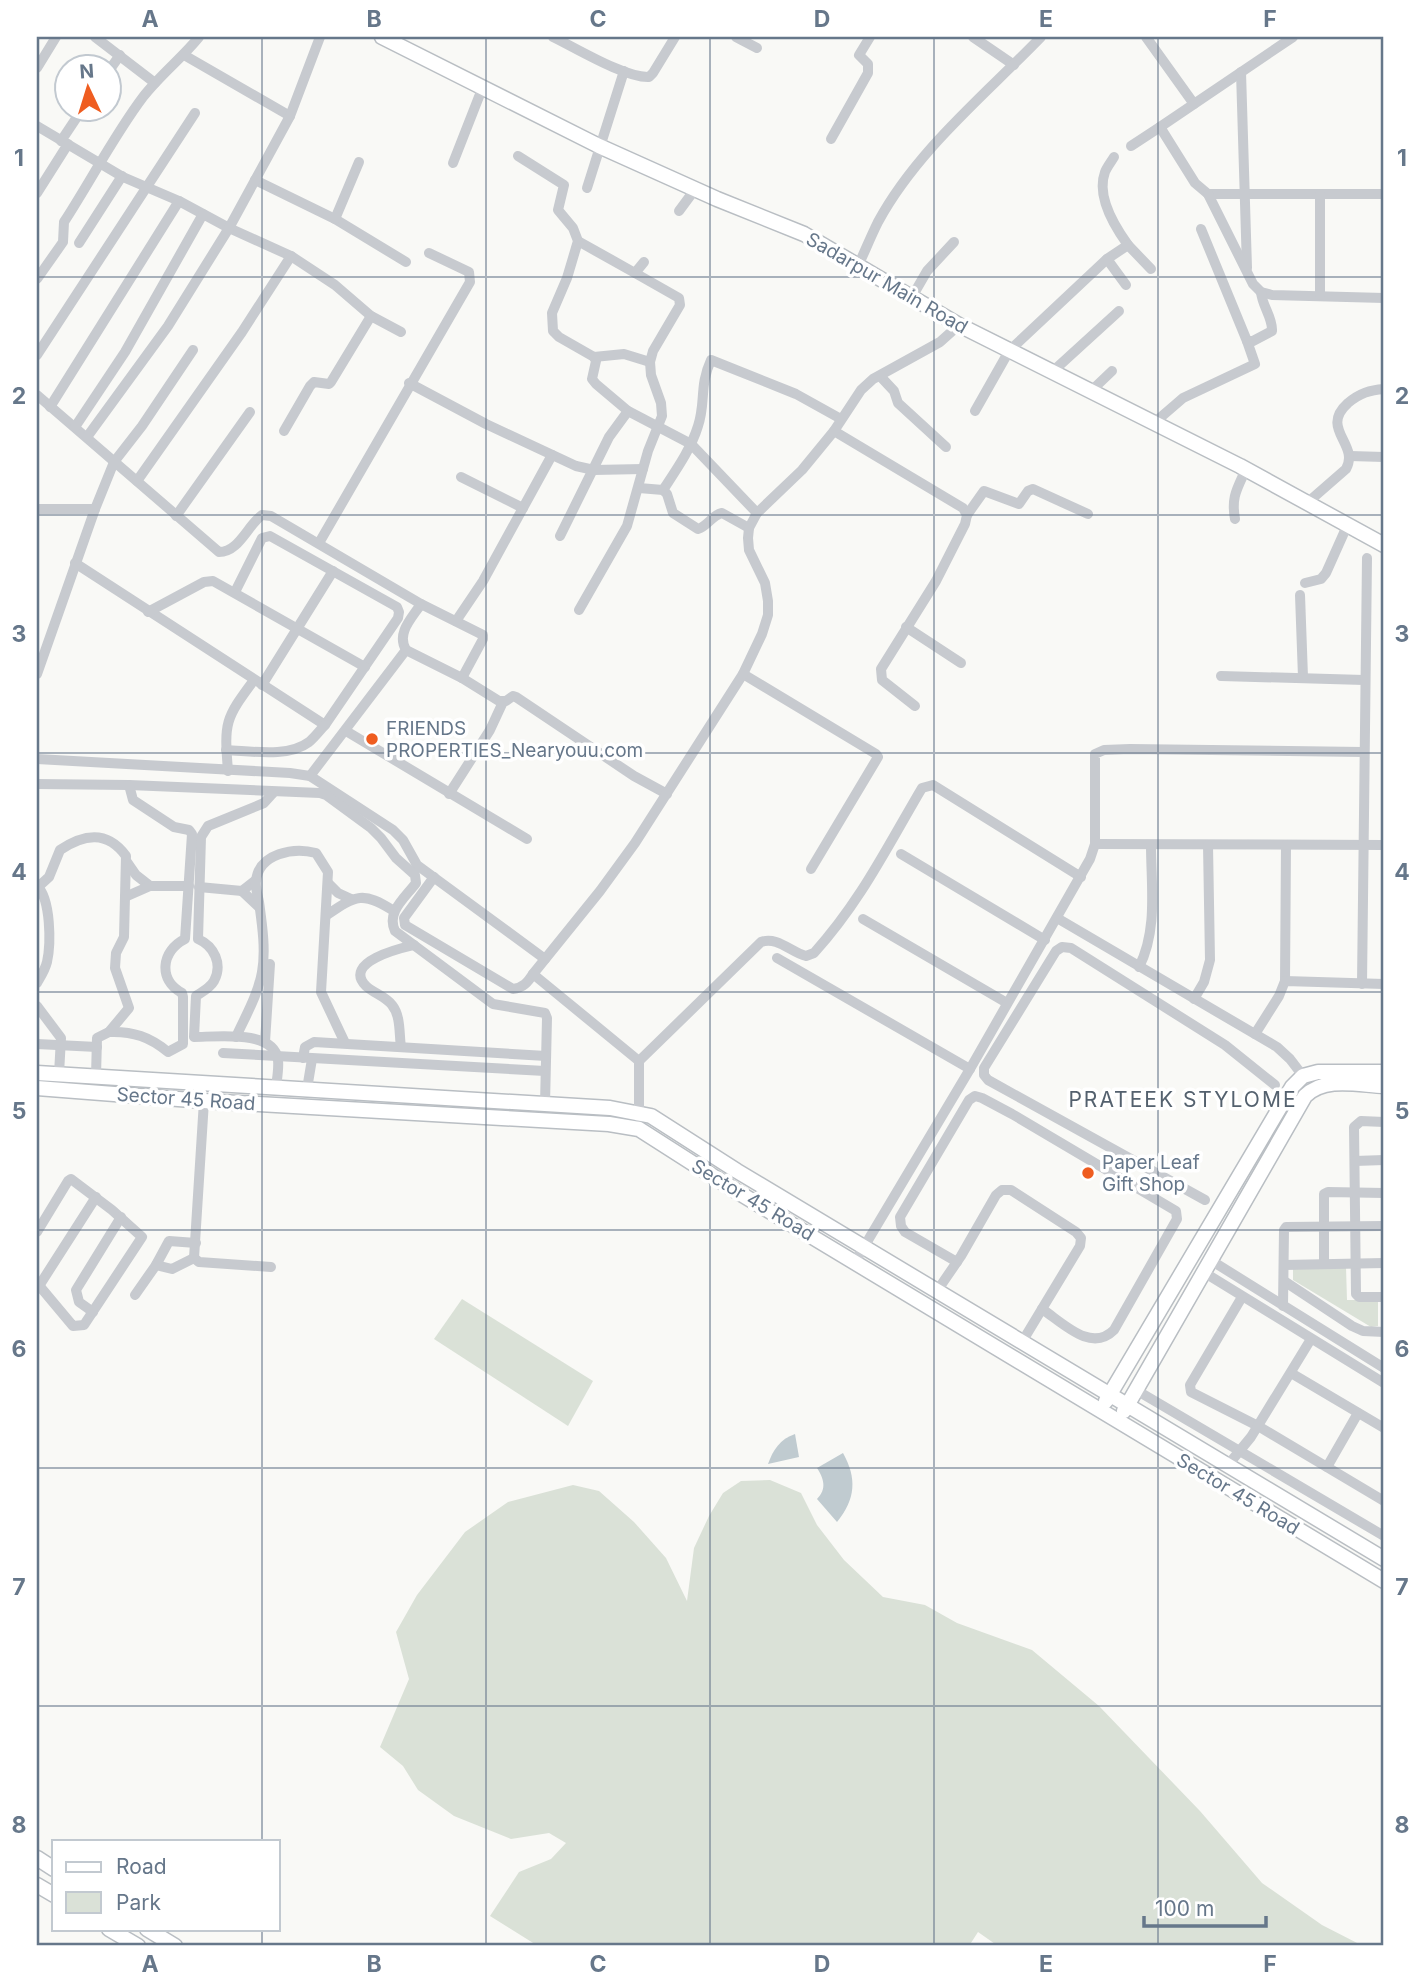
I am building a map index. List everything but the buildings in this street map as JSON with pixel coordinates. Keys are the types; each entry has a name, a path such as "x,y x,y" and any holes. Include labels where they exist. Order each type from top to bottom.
{"street":[{"path":"37,68 56,37"},
{"path":"95,37 116,52"},
{"path":"37,279 63,242 64,222 131,115 155,83 199,37"},
{"path":"87,437 155,344 229,228 289,116 320,37"},
{"name":"Sadarpur Main Road","path":"382,37 599,146 804,234 959,325 1246,469 1384,545"},
{"path":"553,37 624,71 649,77 675,37"},
{"path":"736,37 757,48"},
{"path":"831,139 868,72 868,64 859,55 870,37"},
{"path":"973,37 1014,65"},
{"path":"859,266 878,222 898,191 955,123 1041,37"},
{"path":"1146,37 1194,104"},
{"path":"1131,146 1293,37"},
{"path":"184,55 289,116"},
{"path":"122,57 155,83"},
{"path":"587,188 624,71"},
{"path":"1241,72 1247,272"},
{"path":"453,163 482,89"},
{"path":"37,355 195,113"},
{"path":"37,193 75,122"},
{"path":"37,126 122,176 291,256 335,285 370,316 401,332"},
{"path":"1160,127 1195,183 1208,194 1253,284 1261,292 1272,295 1384,298"},
{"path":"518,156 564,185 558,211 573,228 578,241 568,278 552,313 551,324 559,337 594,357 624,354 650,362"},
{"path":"1114,157 1105,172 1103,185 1107,205 1116,229 1128,246 1151,269"},
{"path":"335,219 359,162"},
{"path":"79,243 122,176"},
{"path":"255,180 335,219 406,262"},
{"path":"679,211 696,188"},
{"path":"1208,194 1384,194"},
{"path":"1320,194 1320,295"},
{"path":"50,407 179,201"},
{"path":"75,427 125,352 203,214"},
{"path":"1154,423 1183,398 1255,364 1201,229"},
{"path":"578,241 681,301 653,351 650,362 662,416 652,439 639,488 624,533 579,610"},
{"path":"912,297 928,271 954,242"},
{"path":"975,411 1009,351 1107,260 1128,246"},
{"path":"319,543 470,282 469,272 429,253"},
{"path":"136,481 242,331 291,256"},
{"path":"1107,260 1126,285"},
{"path":"635,273 644,261"},
{"path":"1247,341 1270,333 1273,328 1261,292"},
{"path":"1051,373 1119,311"},
{"path":"284,431 310,386 314,382 331,382 370,316"},
{"path":"434,877 404,918 405,925 513,989 520,988 529,981 602,889 667,794 743,674 768,615 765,583 749,550 749,528 757,513 802,470 861,390 880,376 932,347 959,325"},
{"path":"37,674 75,563 114,462 142,426 193,350"},
{"path":"594,357 596,361 592,379 628,411 691,444 757,513"},
{"path":"663,491 691,444 701,415 703,381 711,360 796,394 841,419"},
{"path":"1091,391 1112,371"},
{"path":"880,376 894,391 898,403 946,447"},
{"path":"410,383 486,424 576,466 594,470 643,469"},
{"path":"1307,503 1346,469 1350,462 1337,426 1339,413 1357,396 1384,389"},
{"path":"37,395 219,552 227,552 233,548 262,515 271,516 421,604 483,635 462,678"},
{"path":"560,536 609,437 628,411"},
{"path":"176,516 250,412"},
{"path":"834,430 945,495 963,508 967,515"},
{"path":"456,621 483,581 552,455"},
{"path":"1350,456 1384,457"},
{"path":"1235,519 1232,503 1246,469"},
{"path":"461,477 523,508"},
{"path":"639,488 663,491 667,494 673,513 695,528 701,528 722,513 749,528"},
{"path":"915,706 882,680 880,675 906,627 936,581 967,515 984,491 1015,504 1022,502 1032,489 1088,514"},
{"path":"37,509 95,509"},
{"path":"1305,583 1314,583 1326,573 1347,526"},
{"path":"226,750 285,751 310,741 325,725 398,618 399,612 397,607 270,536 265,536 235,592"},
{"path":"1362,984 1367,558"},
{"path":"75,563 325,725"},
{"path":"228,771 226,723 234,707 258,682 333,571"},
{"path":"148,612 204,582 214,581 365,667"},
{"path":"1300,595 1303,677"},
{"path":"421,604 404,629 402,638 406,650 503,702"},
{"path":"906,627 961,663"},
{"path":"310,776 406,650"},
{"path":"743,674 878,757 811,869"},
{"path":"1221,676 1364,680"},
{"path":"449,794 490,730 503,702 513,696 634,776 667,794"},
{"path":"346,731 527,839"},
{"path":"855,1262 1081,877 1095,844 1093,758 1099,751 1130,749 1363,752"},
{"path":"37,759 310,776 393,830 403,840 417,864 545,959"},
{"path":"37,785 129,785 326,795 381,838 416,879 394,911 391,922 395,931 493,1004 545,1013 545,1104"},
{"path":"129,785 133,800 174,827 191,832 198,939 210,947 217,962 214,981 196,996 194,1037 255,1038 265,1042 278,1057 276,1087"},
{"path":"639,1129 639,1061 761,942 777,942 806,956 814,953 849,912 870,881 917,796 927,785 933,785 1081,877"},
{"path":"109,1032 140,1035 155,1041 168,1052 183,1044 183,997 182,993 172,987 165,970 168,954 185,939 203,831 208,826 264,803 274,792"},
{"path":"37,983 48,956 46,900 38,886 49,877 60,850 91,836 98,836 122,852 136,875 150,886"},
{"path":"1095,844 1384,845"},
{"path":"1139,967 1149,944 1151,927 1151,845"},
{"path":"1194,999 1204,982 1210,960 1208,845"},
{"path":"1255,1034 1279,996 1285,981 1286,845"},
{"path":"242,891 256,880 265,862 285,851 303,849 316,853 322,860 328,872 328,883 321,992 345,1044"},
{"path":"901,854 1045,940"},
{"path":"96,1076 97,1038 109,1032 129,1008 115,968 116,953 124,937 127,862"},
{"path":"236,1037 254,998 262,972 263,942 256,880"},
{"path":"328,883 338,893 351,899"},
{"path":"125,897 150,886 194,887 242,891 259,907"},
{"path":"327,915 358,897 370,897 394,911"},
{"path":"1057,918 1277,1047 1303,1076"},
{"path":"863,919 1007,1003"},
{"path":"394,1062 401,1059 402,1055 397,1047 398,1018 394,1006 365,985 361,977 362,968 384,953 414,945"},
{"path":"1205,1200 988,1080 984,1068 1056,951 1062,947 1071,948 1225,1045 1275,1084"},
{"path":"777,958 970,1069"},
{"path":"265,1042 270,964"},
{"path":"533,974 639,1061"},
{"path":"1285,981 1384,984"},
{"path":"37,1006 60,1035 60,1074"},
{"path":"307,1088 305,1047 314,1042 546,1056"},
{"path":"37,1044 97,1047"},
{"path":"223,1053 545,1071"},
{"path":"1100,1412 1292,1087 1303,1076 1318,1072 1384,1072"},
{"name":"Sector 45 Road","path":"37,1073 545,1104 639,1112 651,1116 737,1171 1384,1559"},
{"path":"1117,1422 1305,1096 1313,1088 1326,1083 1384,1086"},
{"name":"Sector 45 Road","path":"37,1088 204,1101 609,1124 639,1129 1100,1412 1384,1581"},
{"path":"957,1262 905,1232 900,1217 969,1100 975,1096 1012,1114 1177,1211 1177,1219 1114,1330 1106,1337 1095,1340 1083,1337 1042,1309"},
{"path":"194,1258 204,1101"},
{"path":"1384,1122 1361,1121 1354,1127 1356,1296 1384,1297"},
{"path":"1355,1161 1384,1160"},
{"path":"37,1231 68,1181 75,1180 141,1233 142,1240 84,1325 73,1326 38,1284 96,1197"},
{"path":"937,1291 996,1195 1002,1190 1011,1190 1076,1232 1081,1238 1080,1246 1022,1342"},
{"path":"1324,1264 1324,1194 1384,1193"},
{"path":"93,1312 79,1302 76,1290 121,1217"},
{"path":"1283,1306 1286,1227 1384,1226"},
{"path":"135,1295 169,1241 196,1243"},
{"path":"156,1265 172,1269 194,1258"},
{"path":"194,1258 199,1262 271,1267"},
{"path":"1284,1265 1384,1263"},
{"path":"1208,1267 1242,1297 1384,1383"},
{"path":"1208,1267 1283,1306 1384,1368"},
{"path":"1284,1281 1352,1326 1363,1331 1384,1332"},
{"path":"1242,1297 1189,1388 1191,1392 1258,1426 1384,1501"},
{"path":"1228,1465 1258,1426 1311,1339"},
{"path":"1291,1373 1384,1428"},
{"path":"1136,1390 1384,1536"},
{"path":"1327,1467 1358,1413"},
{"path":"37,1858 52,1868"},
{"path":"111,1930 138,1946"},
{"path":"150,1930 175,1946"}],"green space":[{"path":"1346,1267 1347,1300 1378,1300 1378,1326 1371,1327 1293,1280 1293,1268"},
{"path":"462,1299 593,1381 568,1426 434,1339"},
{"path":"770,1480 801,1493 817,1525 844,1560 883,1597 925,1605 957,1623 1032,1650 1099,1706 1200,1811 1262,1883 1322,1925 1363,1946 998,1946 978,1932 969,1946 538,1946 490,1916 519,1872 551,1859 566,1843 549,1833 511,1839 454,1816 418,1790 403,1766 380,1747 409,1679 396,1632 417,1595 465,1532 508,1502 573,1485 599,1491 634,1522 666,1558 687,1601 694,1548 723,1493 741,1481"}],"shaded area":[{"path":"795,1434 799,1457 768,1464 778,1446"},
{"path":"843,1453 851,1471 852,1488 848,1505 837,1522 817,1499 823,1484 817,1468"}],"place":[{"name":"FRIENDS PROPERTIES_Nearyouu.com","path":"372,739"},
{"name":"Paper Leaf Gift Shop","path":"1088,1173"}],"district":[{"name":"PRATEEK STYLOME","path":"1183,1099"}]}
